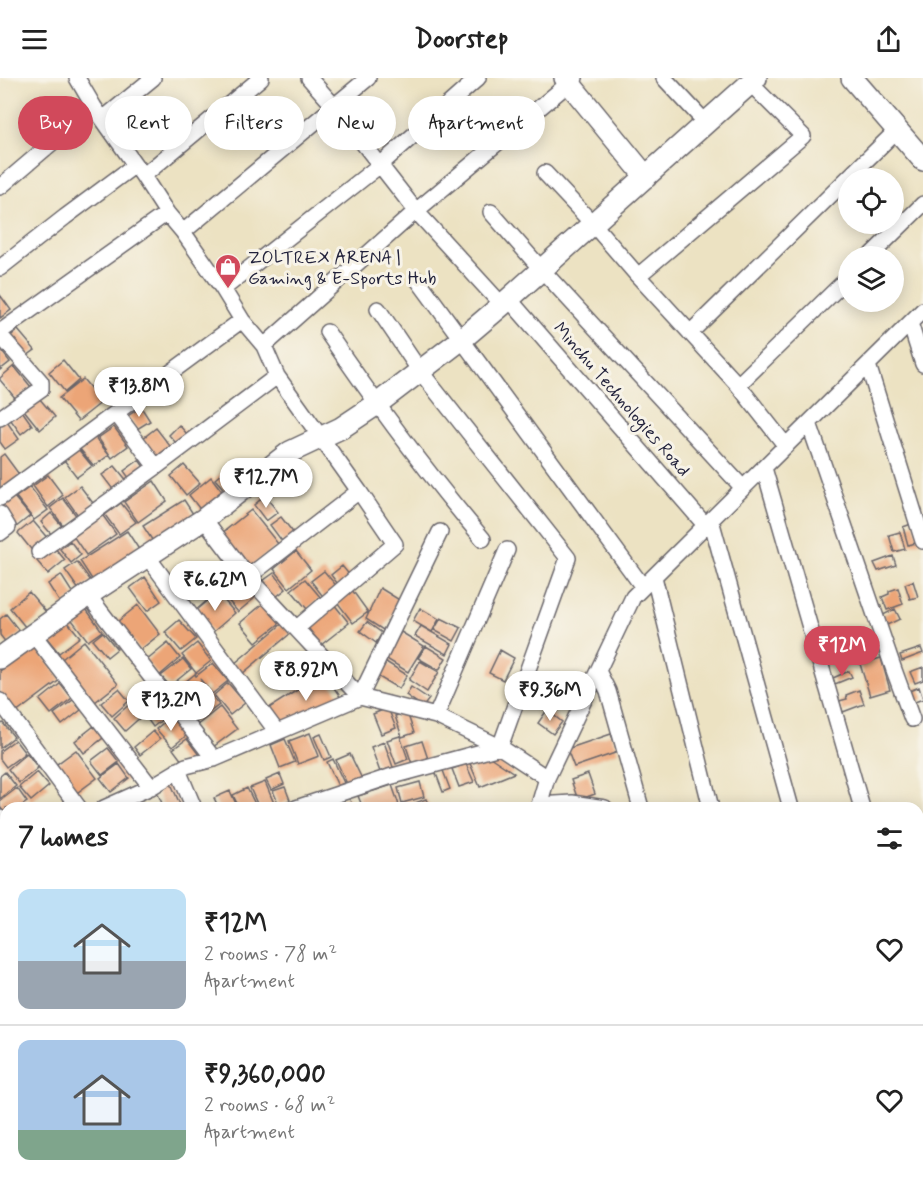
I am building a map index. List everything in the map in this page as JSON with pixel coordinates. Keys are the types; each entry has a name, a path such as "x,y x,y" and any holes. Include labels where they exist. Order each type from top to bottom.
{"street":[{"path":"77,78 242,320 264,346 277,376 395,544 297,628"},
{"path":"0,188 99,113 153,78"},
{"path":"0,268 65,217 139,170 261,78"},
{"name":"Minchu Technologies Road","path":"309,78 325,96"},
{"path":"346,96 368,78"},
{"path":"223,289 380,165 478,78"},
{"path":"664,78 706,123"},
{"path":"852,78 923,160"},
{"path":"264,346 416,211 570,80 646,177"},
{"path":"0,658 88,595 204,519 290,452 341,428 462,339 753,81 803,136 638,276"},
{"path":"183,232 316,121"},
{"path":"690,333 897,130"},
{"name":"Minchu Technologies Road","path":"368,150 416,211 506,302 709,523"},
{"path":"545,173 738,385 786,446"},
{"path":"880,246 923,204"},
{"path":"491,212 743,488"},
{"path":"0,418 41,389 41,382 0,333 168,213"},
{"path":"418,280 648,582 709,802"},
{"path":"738,385 838,288"},
{"path":"378,309 420,371 568,558 500,747"},
{"path":"535,802 633,597 923,310"},
{"path":"0,498 242,320"},
{"path":"910,323 923,363"},
{"path":"327,332 376,404 483,539"},
{"path":"868,365 923,541"},
{"path":"39,552 277,376"},
{"path":"116,413 156,467"},
{"path":"809,423 912,719"},
{"path":"764,468 860,802"},
{"path":"248,577 359,491"},
{"path":"0,514 8,527 0,533"},
{"path":"204,519 248,577 360,697 435,716 500,747 547,778"},
{"path":"709,523 789,802"},
{"path":"117,802 151,787 186,766 214,759 360,697 440,532"},
{"path":"435,716 507,550"},
{"path":"147,556 277,732"},
{"path":"88,595 214,759"},
{"path":"33,634 151,787"},
{"path":"598,671 608,691 639,802"},
{"path":"0,701 76,802"},
{"path":"314,802 389,777 500,747"},
{"path":"178,770 191,802"}],"building":[{"path":"0,295 11,310 0,318"},
{"path":"18,330 35,350 24,358 8,338"},
{"path":"0,349 10,362 0,370"},
{"path":"63,360 79,380 65,392 49,372"},
{"path":"14,366 31,387 16,399 0,380"},
{"path":"83,379 102,402 78,421 59,398"},
{"path":"39,398 55,417 40,430 24,410"},
{"path":"141,407 150,421 137,429 128,416"},
{"path":"20,408 32,425 21,434 8,416"},
{"path":"5,419 19,439 5,449 0,442 0,423"},
{"path":"179,425 187,434 176,443 169,435"},
{"path":"114,427 128,446 112,458 98,438"},
{"path":"156,428 170,446 156,457 142,439"},
{"path":"94,436 109,455 94,466 79,448"},
{"path":"78,449 92,466 77,477 64,460"},
{"path":"4,454 21,477 0,492 0,457"},
{"path":"139,460 147,471 132,482 124,471"},
{"path":"184,465 200,483 186,495 171,476"},
{"path":"115,466 128,482 115,492 102,475"},
{"path":"228,468 242,484 229,495 215,479"},
{"path":"48,475 63,495 48,507 33,486"},
{"path":"211,477 224,494 202,512 189,495"},
{"path":"154,481 167,501 138,522 124,502"},
{"path":"80,486 96,507 80,518 65,497"},
{"path":"30,487 48,510 34,520 16,497"},
{"path":"265,496 278,512 266,521 254,505"},
{"path":"14,497 30,516 15,528 0,508"},
{"path":"63,498 78,518 65,528 50,508"},
{"path":"184,500 197,520 156,546 143,526"},
{"path":"121,503 136,522 119,534 105,515"},
{"path":"251,510 279,545 248,569 221,534"},
{"path":"51,513 62,526 52,535 41,522"},
{"path":"101,513 116,534 86,555 71,533"},
{"path":"281,517 295,535 284,544 270,525"},
{"path":"33,521 49,540 34,553 18,533"},
{"path":"914,523 920,542 908,545 903,527"},
{"path":"127,531 142,554 95,584 80,561"},
{"path":"900,532 905,549 894,552 889,535"},
{"path":"70,541 81,555 71,563 60,549"},
{"path":"54,547 65,560 48,574 37,561"},
{"path":"296,551 311,570 289,588 274,569"},
{"path":"893,556 896,565 878,571 874,563"},
{"path":"77,562 91,581 79,590 65,570"},
{"path":"342,566 352,578 340,587 331,575"},
{"path":"324,571 339,589 325,599 311,581"},
{"path":"274,573 286,589 272,600 260,583"},
{"path":"61,575 75,597 62,606 48,584"},
{"path":"239,575 257,596 238,612 220,591"},
{"path":"145,577 161,601 147,611 130,588"},
{"path":"305,579 321,598 307,609 291,590"},
{"path":"913,581 918,597 910,599 905,584"},
{"path":"380,588 401,601 383,630 366,619"},
{"path":"898,588 903,604 887,610 882,597"},
{"path":"352,590 368,612 353,623 337,602"},
{"path":"29,592 46,612 26,628 10,608"},
{"path":"217,592 235,613 213,632 195,611"},
{"path":"264,603 280,623 256,642 240,623"},
{"path":"333,603 349,623 321,645 306,625"},
{"path":"138,605 160,634 140,650 117,622"},
{"path":"420,608 439,619 432,632 413,621"},
{"path":"86,609 102,631 88,641 72,620"},
{"path":"895,609 900,619 887,625 883,615"},
{"path":"6,614 21,633 7,644 0,635 0,619"},
{"path":"441,618 461,628 454,641 434,630"},
{"path":"66,620 80,637 59,653 46,637"},
{"path":"179,620 196,639 181,651 165,632"},
{"path":"367,622 382,633 376,643 360,631"},
{"path":"283,623 291,633 242,674 234,664"},
{"path":"421,626 452,644 447,654 415,636"},
{"path":"841,631 846,647 831,652 826,635"},
{"path":"103,632 117,649 107,657 93,640"},
{"path":"401,632 424,646 408,672 385,658"},
{"path":"874,640 876,643 873,645 877,653 858,662 855,654 862,651 860,646"},
{"path":"84,641 118,684 95,702 62,659"},
{"path":"168,643 180,658 159,676 146,661"},
{"path":"197,643 211,661 196,673 182,655"},
{"path":"35,645 61,679 16,713 0,692 0,671"},
{"path":"426,646 446,658 439,670 418,658"},
{"path":"921,648 923,653 902,661 900,655"},
{"path":"500,650 514,658 503,680 489,673"},
{"path":"846,650 848,658 835,662 833,654"},
{"path":"881,658 890,690 870,696 860,664"},
{"path":"183,659 191,669 170,686 161,676"},
{"path":"420,661 439,672 427,692 409,680"},
{"path":"386,662 407,675 399,689 377,676"},
{"path":"213,663 228,681 212,694 200,679 205,687 185,702 175,690"},
{"path":"923,667 923,680 915,683 910,672"},
{"path":"849,671 852,677 835,684 833,678"},
{"path":"324,673 343,701 279,728 269,708"},
{"path":"61,683 72,698 51,714 40,700"},
{"path":"228,683 245,703 230,715 214,695"},
{"path":"411,687 429,699 423,707 406,695"},
{"path":"919,687 923,699 912,703 907,692"},
{"path":"119,689 129,701 112,716 101,703"},
{"path":"859,690 864,704 843,712 839,701 847,699 846,695"},
{"path":"208,691 219,705 196,722 185,708"},
{"path":"155,697 169,714 153,727 140,709"},
{"path":"73,700 81,710 62,725 54,714"},
{"path":"132,702 143,715 125,731 114,718"},
{"path":"220,707 237,729 213,747 196,726"},
{"path":"388,708 396,728 381,734 373,714"},
{"path":"547,710 562,722 553,734 538,723"},
{"path":"407,712 414,733 402,737 395,716"},
{"path":"171,716 187,735 172,747 156,729"},
{"path":"3,723 14,737 0,748 0,725"},
{"path":"94,726 103,738 84,753 75,741"},
{"path":"153,731 160,739 140,755 134,747"},
{"path":"310,733 319,756 298,764 289,741"},
{"path":"321,734 331,757 324,760 314,737"},
{"path":"611,734 618,752 574,767 567,749"},
{"path":"400,736 408,759 396,764 387,740"},
{"path":"187,739 199,755 185,765 173,749"},
{"path":"285,739 295,762 280,768 271,745"},
{"path":"15,740 25,753 6,767 0,759 0,751"},
{"path":"422,741 428,759 412,764 406,746"},
{"path":"384,742 393,767 380,772 371,747"},
{"path":"108,748 119,762 102,775 91,761"},
{"path":"76,750 97,778 74,795 53,767"},
{"path":"27,753 38,768 19,783 8,769"},
{"path":"350,754 362,779 348,786 336,760"},
{"path":"490,757 514,773 480,787 469,761"},
{"path":"333,759 344,783 338,786 327,762"},
{"path":"119,764 129,778 111,792 100,778"},
{"path":"466,764 474,782 459,787 452,769"},
{"path":"442,768 450,789 443,792 435,771"},
{"path":"5,772 16,786 0,799 0,776"},
{"path":"37,772 49,786 31,801 19,787"},
{"path":"280,774 284,784 271,790 266,780"},
{"path":"588,774 595,794 578,800 571,780"},
{"path":"170,781 179,802 161,802 155,787"},
{"path":"265,782 273,802 256,802 250,788"},
{"path":"420,782 424,797 402,802 398,788"},
{"path":"392,785 398,802 360,802 358,796"},
{"path":"285,787 290,800 278,802 273,791"},
{"path":"17,788 27,802 0,802"},
{"path":"247,788 254,802 236,802 233,795"},
{"path":"230,791 235,802 216,802 214,798"},
{"path":"349,797 351,802 333,802"}],"place":[{"name":"ZOLTREX ARENA | Gaming & E-Sports Hub","path":"228,290"}]}
